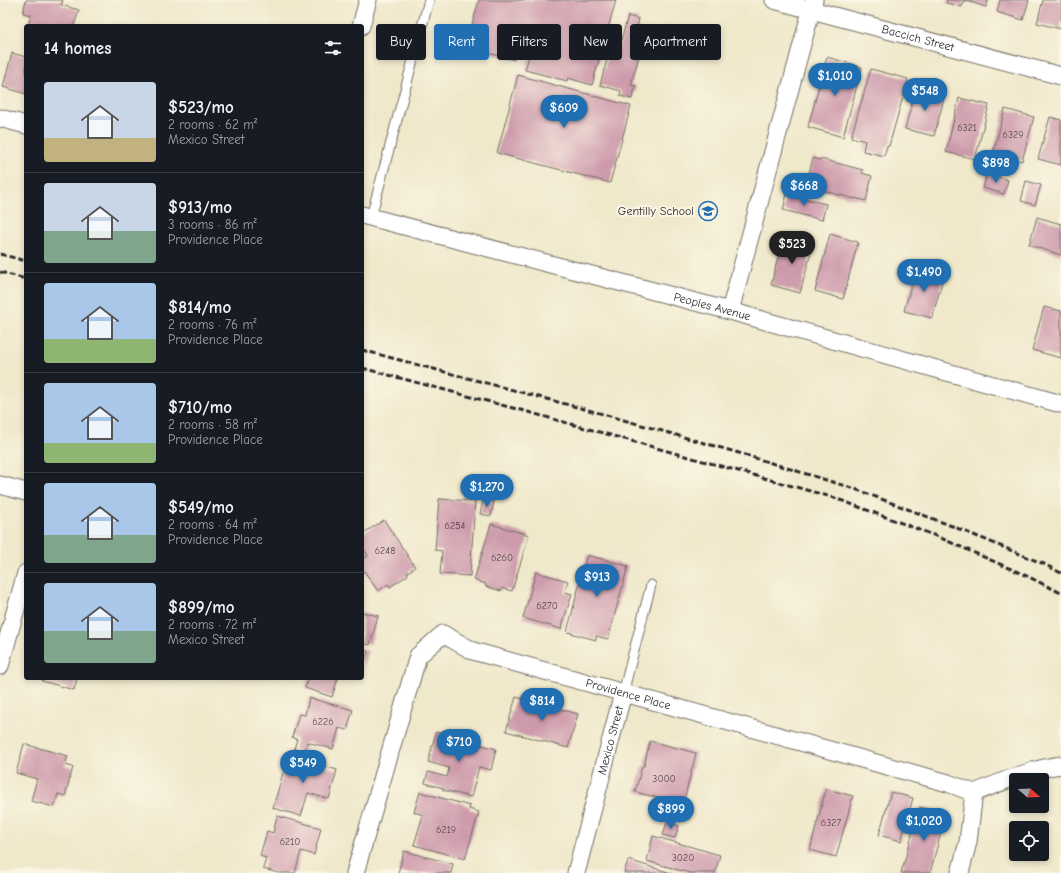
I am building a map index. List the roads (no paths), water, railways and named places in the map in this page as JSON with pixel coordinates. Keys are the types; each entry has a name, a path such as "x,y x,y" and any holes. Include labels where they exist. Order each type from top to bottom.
{"street":[{"path":"362,24 368,0"},
{"name":"Baccich Street","path":"774,0 813,5 1061,76"},
{"path":"730,311 813,5"},
{"path":"0,118 24,124"},
{"name":"Peoples Avenue","path":"366,216 730,311 1061,404"},
{"path":"0,486 24,492"},
{"path":"0,666 24,580"},
{"name":"Providence Place","path":"355,873 418,656 443,634 473,650 948,783 974,794"},
{"name":"Mexico Street","path":"576,873 623,693"},
{"path":"960,873 968,842 974,794 1018,775 1048,766 1061,765"}],"lane":[{"path":"366,216 429,0"},
{"name":"Mexico Street","path":"623,693 651,586"}],"railway":[{"path":"0,254 24,260"},
{"path":"0,272 24,278"},
{"path":"364,351 603,414 739,453 855,489 952,526 1044,564 1061,573"},
{"path":"364,369 528,412 835,498 936,536 1027,576 1061,593"}],"place":[{"name":"Gentilly School","path":"708,211"}]}
